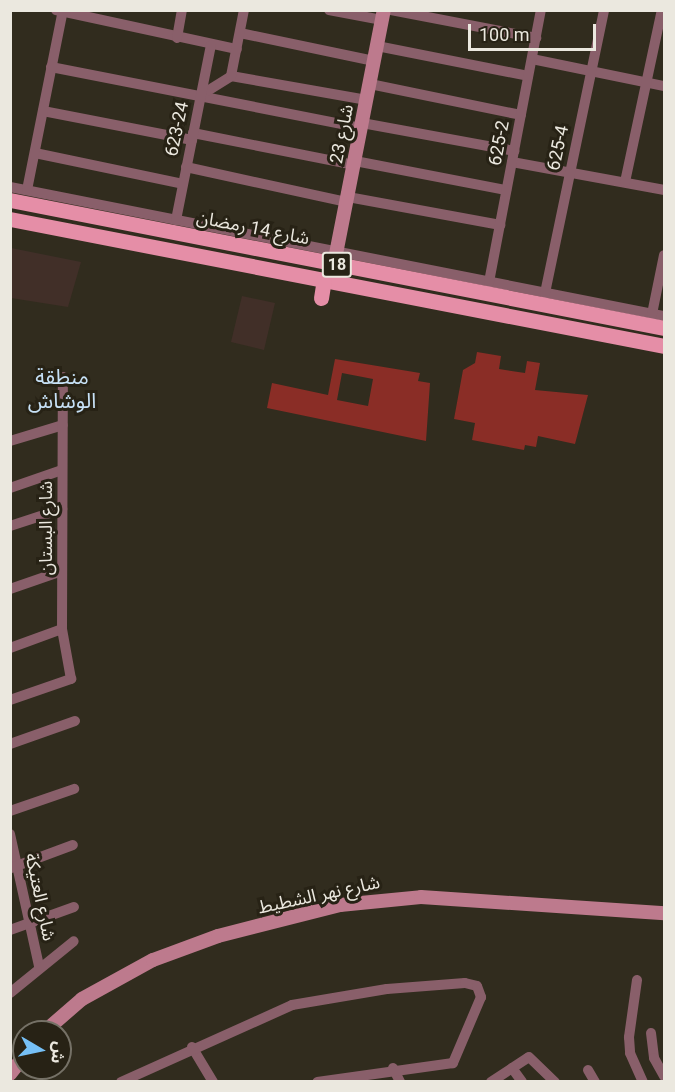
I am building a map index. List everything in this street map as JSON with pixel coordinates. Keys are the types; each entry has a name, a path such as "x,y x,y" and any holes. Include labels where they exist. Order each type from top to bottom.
{"main road":[{"name":"شارع 23","path":"336,258 377,46 386,14"},
{"name":"شارع 14 رمضان","path":"10,200 336,258 404,278 664,328"},
{"name":"شارع 14 رمضان","path":"10,219 664,346"},
{"path":"404,278 429,270"},
{"path":"321,298 324,280"},
{"name":"شارع نهر الشطيط","path":"58,1020 82,999 153,960 218,936 340,905 422,897 664,913"}],"street":[{"path":"177,38 183,10"},
{"path":"329,10 386,14 536,38"},
{"name":"625-2","path":"489,282 541,10"},
{"name":"625-4","path":"545,293 604,10"},
{"path":"625,183 662,10"},
{"path":"27,190 60,11 177,38 237,49"},
{"path":"231,76 243,11"},
{"path":"240,33 374,61"},
{"name":"623-24","path":"176,220 211,45"},
{"path":"377,46 528,76"},
{"path":"532,59 664,86"},
{"path":"51,67 514,151"},
{"path":"201,95 231,76 367,100"},
{"path":"370,84 521,115"},
{"path":"43,111 506,190"},
{"path":"34,153 183,184"},
{"path":"512,162 664,190"},
{"path":"186,168 347,200 500,225"},
{"path":"10,187 176,220 249,241"},
{"path":"652,314 664,255"},
{"path":"336,258 429,270 664,316"},
{"name":"شارع البستان","path":"10,700 71,679 62,629 63,377"},
{"path":"10,441 63,425"},
{"path":"10,488 63,470"},
{"path":"10,526 62,509"},
{"path":"10,589 62,571"},
{"path":"10,648 62,629"},
{"path":"10,744 75,721"},
{"path":"10,812 74,789"},
{"name":"شارع العتيکة","path":"10,834 14,868 39,966"},
{"path":"14,868 73,845"},
{"path":"10,930 74,907"},
{"path":"10,993 39,966 74,941"},
{"path":"637,981 629,1037 630,1053 643,1082"},
{"path":"121,1082 192,1047 292,1005 387,989 465,983 477,986 481,997 453,1064 393,1068 317,1082"},
{"path":"651,1033 654,1058 664,1076"},
{"path":"192,1047 213,1082"},
{"path":"491,1082 531,1057 555,1082"},
{"path":"393,1068 400,1082"},
{"path":"512,1068 522,1082"},
{"path":"588,1070 595,1082"}],"shaded area":[{"path":"11,248 81,262 68,307 11,298"},
{"path":"242,296 275,303 264,350 231,342"}],"building":[{"path":"477,352 501,356 499,369 525,373 527,361 540,363 535,390 588,395 575,444 538,436 536,447 525,445 524,450 472,440 475,423 454,419 463,370 475,363"},
{"path":"335,359 420,373 418,381 430,383 426,441 267,408 272,383 328,395","holes":["342,373 373,379 368,406 337,400"]}],"district":[{"name":"منطقة الوشاش","path":"62,389"}]}
